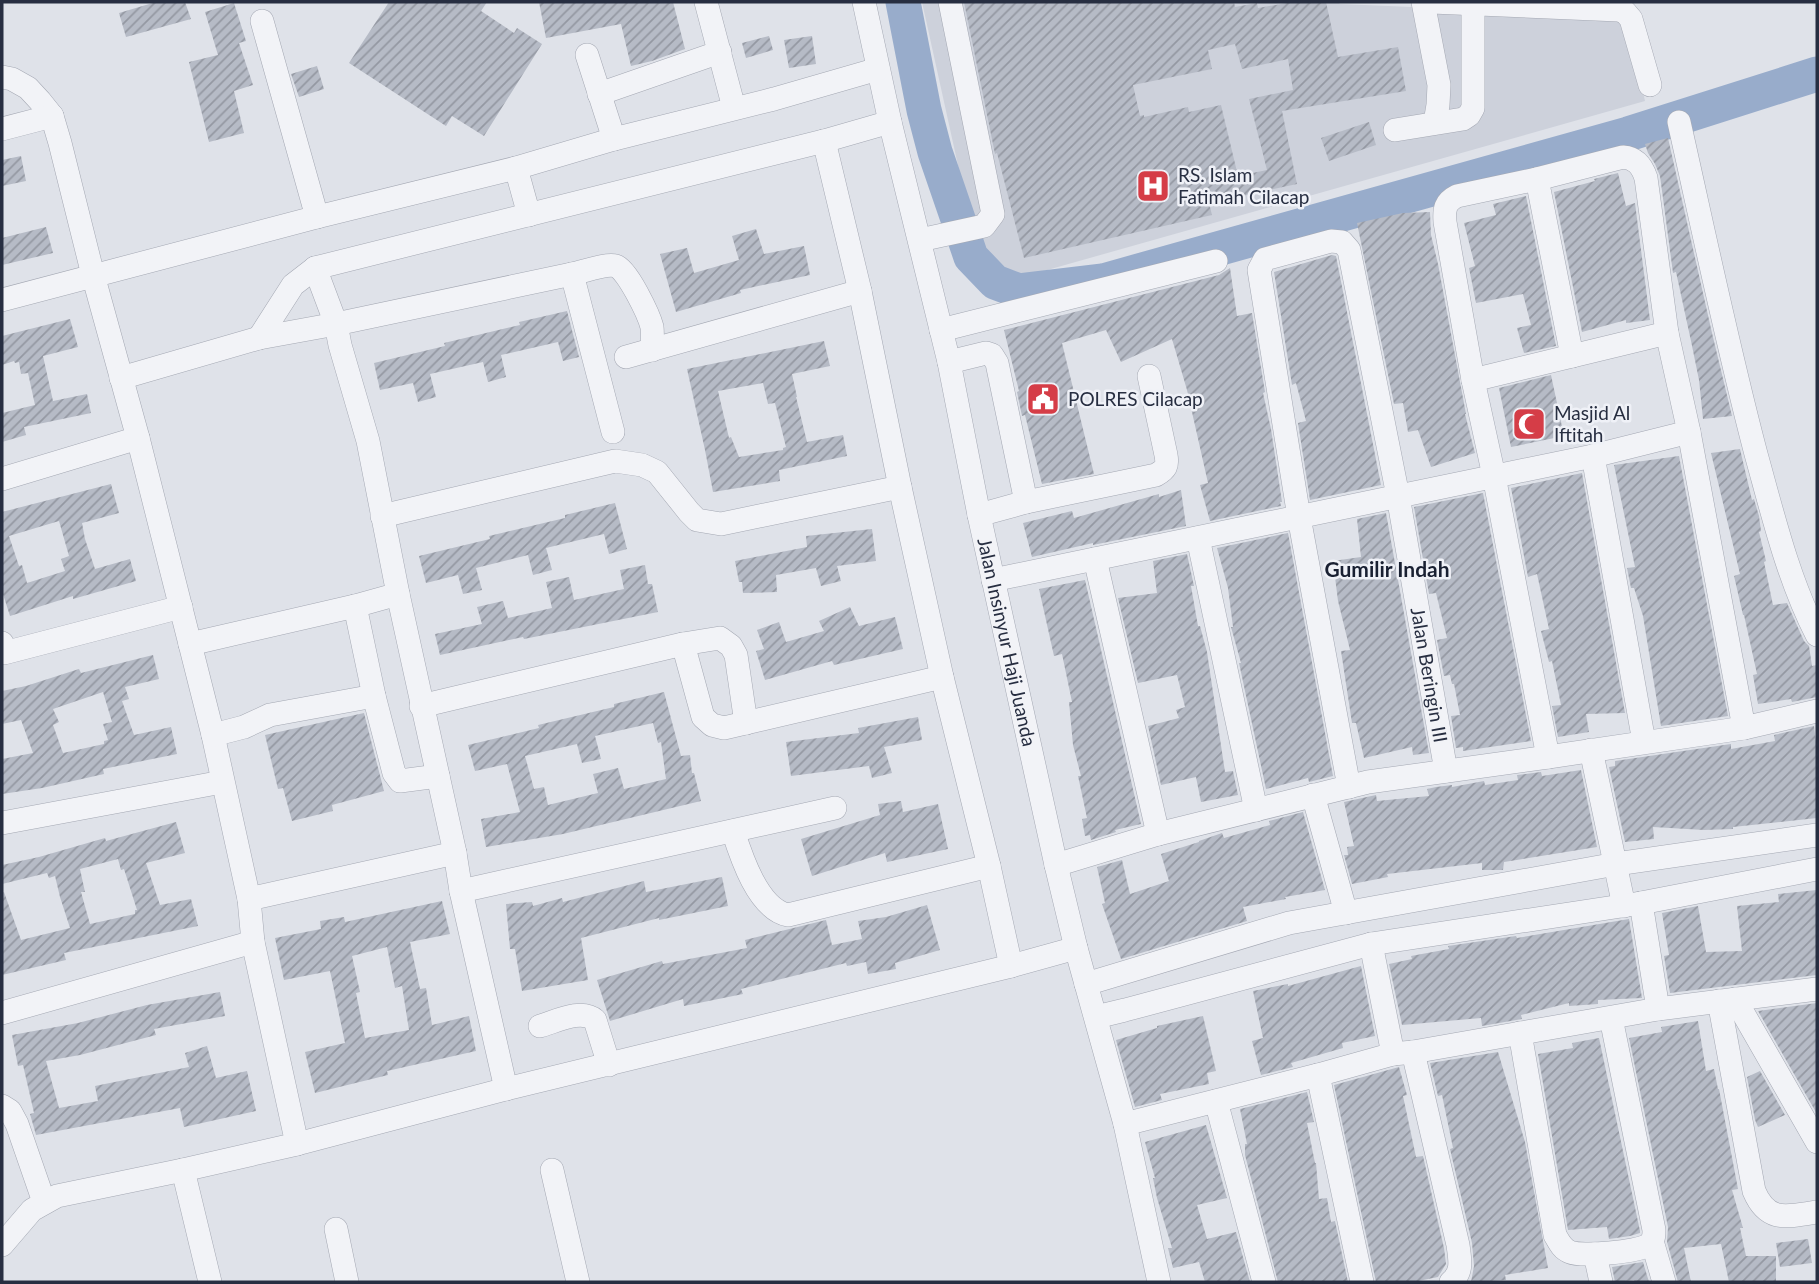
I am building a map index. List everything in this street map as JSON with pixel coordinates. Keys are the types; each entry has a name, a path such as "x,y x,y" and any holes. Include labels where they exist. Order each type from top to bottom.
{"street":[{"path":"706,2 734,107"},
{"name":"Jalan Insinyur Haji Juanda","path":"864,2 890,122 949,362 979,515 1056,865 1125,1124 1159,1282"},
{"path":"920,240 984,226 993,214 950,2"},
{"path":"1423,2 1439,85 1435,123"},
{"path":"1432,2 1612,8 1625,12 1631,19 1650,85"},
{"path":"1395,130 1463,119 1469,115 1473,108 1473,3"},
{"path":"261,21 317,217"},
{"path":"599,94 720,52"},
{"path":"587,55 614,139"},
{"path":"2,300 516,168 614,139 774,99 878,69"},
{"path":"2,77 12,79 27,88 52,116 60,142 213,735 249,899 253,942 297,1144"},
{"path":"2,129 52,116"},
{"path":"259,338 293,285 315,268 824,141 890,122"},
{"path":"1679,122 1743,402 1772,513 1792,576 1817,635"},
{"path":"824,141 860,291 942,677 1011,966"},
{"path":"1548,757 1473,380 1445,222 1445,206 1457,196 1623,157 1630,158 1643,169 1646,177 1667,334 1689,432 1744,728"},
{"path":"516,168 529,215"},
{"path":"1537,179 1572,356"},
{"name":"Jalan Beringin III","path":"1299,517 1259,270 1265,259 1331,241 1342,242 1349,250 1398,496 1446,771"},
{"path":"941,330 1216,261"},
{"path":"121,378 259,338 609,265 620,267 625,272 646,312 652,328 652,350"},
{"path":"315,268 336,324 368,441 421,706 506,1089"},
{"path":"572,274 613,432"},
{"path":"626,357 860,291"},
{"path":"1473,380 1667,334"},
{"path":"949,362 986,353 992,355 997,363 1026,502"},
{"path":"979,515 1026,502 1156,475 1164,470 1167,464 1166,455 1149,376"},
{"path":"993,580 1593,456 1689,432"},
{"path":"2,479 138,438"},
{"path":"1593,456 1644,742"},
{"path":"382,516 615,461 657,472 697,520 721,524 900,487"},
{"path":"1299,517 1349,787"},
{"path":"1198,538 1256,810"},
{"path":"1095,559 1157,834"},
{"path":"190,644 398,594"},
{"path":"355,606 394,773 400,781 438,776"},
{"path":"2,650 181,607"},
{"path":"421,706 683,644 720,638 731,646 736,655 746,723"},
{"path":"683,644 703,717 712,725 724,727 942,677"},
{"path":"213,735 244,727 270,715 374,696"},
{"path":"1056,865 1157,834 1368,782 1744,728 1817,711"},
{"path":"1591,750 1616,864 1633,904 1658,1009"},
{"path":"2,823 222,782"},
{"path":"1313,795 1346,913"},
{"path":"461,891 835,808"},
{"path":"733,831 743,862 762,895 775,911 788,915 989,866"},
{"path":"1086,984 1289,923 1616,864 1817,835"},
{"path":"249,899 455,853"},
{"path":"1096,1017 1371,944 1633,904 1817,869"},
{"path":"2,1013 253,942"},
{"path":"1371,944 1458,1245 1461,1264 1458,1276 1451,1282"},
{"path":"2,1245 32,1210 57,1196 297,1144 506,1089 1076,948"},
{"path":"1125,1124 1403,1053 1658,1009 1817,989"},
{"path":"1727,1000 1817,1142"},
{"path":"1727,1000 1754,1191 1759,1203 1767,1211 1780,1217 1817,1212"},
{"path":"540,1026 585,1014 591,1016 595,1020 609,1065"},
{"path":"1520,1033 1555,1235 1560,1245 1583,1256 1637,1249 1652,1241 1654,1230 1611,1018"},
{"path":"1318,1075 1362,1282"},
{"path":"1216,1101 1264,1282"},
{"path":"2,1106 10,1111 17,1124 44,1202"},
{"path":"183,1170 210,1282"},
{"path":"552,1170 578,1282"},
{"path":"336,1229 347,1282"},
{"path":"1652,1241 1664,1282"},
{"path":"1595,1254 1601,1282"}],"shaded area":[{"name":"RS. Islam Fatimah Cilacap","path":"922,2 1338,2 1626,16 1645,101 1019,278 985,259 976,247"}],"building":[{"path":"156,2 185,2 191,19 126,37 119,13"},
{"path":"389,2 487,2 481,11 514,33 517,28 542,44 484,136 452,116 446,126 349,63"},
{"path":"539,2 673,2 685,49 631,66 621,24 546,38"},
{"path":"964,2 1234,2 1235,7 1257,3 1258,8 1292,2 1326,2 1338,57 1398,47 1406,91 1282,111 1297,184 1209,203 1212,215 1024,258 997,153 995,154","holes":["1235,44 1242,69 1288,59 1293,90 1249,99 1267,170 1238,176 1221,105 1189,112 1188,107 1140,116 1133,85 1212,69 1208,50"]},
{"path":"234,3 246,41 239,43 253,85 234,91 244,133 209,142 189,62 218,55 205,12"},
{"path":"769,36 773,50 746,58 742,43"},
{"path":"812,36 816,64 789,68 784,40"},
{"path":"317,66 324,89 299,97 291,74"},
{"path":"1369,122 1376,145 1329,161 1321,138"},
{"path":"1668,138 1732,416 1703,419 1691,341 1676,272 1673,273 1660,176 1645,144"},
{"path":"21,156 26,181 2,186 2,160"},
{"path":"1618,173 1626,206 1635,203 1650,320 1626,323 1626,320 1582,332 1554,192"},
{"path":"1526,196 1556,346 1524,353 1517,328 1531,325 1523,294 1476,303 1469,268 1475,266 1464,223 1496,215 1493,204"},
{"path":"1430,212 1431,235 1475,453 1431,467 1418,430 1408,432 1403,403 1394,404 1357,223 1403,213"},
{"path":"46,227 53,253 2,265 2,238"},
{"path":"756,229 764,254 804,246 810,275 740,290 741,293 676,312 660,254 687,248 694,273 739,260 732,236"},
{"path":"1336,256 1381,485 1310,500 1298,423 1306,421 1296,383 1292,385 1274,272"},
{"path":"1230,268 1237,316 1252,313 1281,506 1210,521 1200,485 1208,483 1187,390 1172,339 1121,362 1106,330 1062,343 1094,474 1042,484 1025,415 1022,416 1017,392 1019,391 1004,330 1219,275"},
{"path":"567,311 579,357 563,361 558,342 501,355 506,377 488,382 483,362 430,374 436,397 418,402 413,383 380,390 374,363"},
{"path":"70,319 78,347 43,356 53,401 87,394 91,413 24,427 26,435 2,442 2,413 35,405 28,373 21,374 19,362 2,365 2,336"},
{"path":"824,341 830,366 792,374 796,397 807,442 843,435 847,456 779,470 780,481 713,492 687,369","holes":["763,383 768,404 775,403 786,447 783,450 739,457 731,437 729,438 718,391"]},
{"path":"1551,375 1564,436 1511,447 1499,388"},
{"path":"1740,449 1752,500 1754,499 1759,516 1759,532 1773,605 1787,603 1804,641 1809,646 1812,666 1817,665 1817,697 1758,704 1753,675 1757,674 1734,576 1740,574 1711,453"},
{"path":"1679,456 1728,716 1661,726 1643,616 1634,588 1631,588 1627,568 1635,567 1614,465"},
{"path":"1582,473 1625,713 1586,714 1589,732 1558,737 1552,706 1561,705 1552,661 1549,662 1541,631 1549,629 1537,574 1528,577 1511,488"},
{"path":"111,484 119,513 82,523 85,539 95,569 130,559 136,581 73,599 73,596 10,616 2,591 2,512","holes":["59,521 69,556 61,559 65,571 27,583 9,536"]},
{"path":"1181,490 1186,526 1032,557 1023,523 1072,511 1074,518"},
{"path":"1483,493 1531,741 1463,751 1463,747 1456,748 1451,716 1460,715 1454,684 1450,675 1444,676 1437,640 1447,638 1436,593 1429,594 1414,507"},
{"path":"615,503 627,549 609,554 604,534 546,548 552,570 533,575 528,555 476,568 482,590 463,594 458,575 426,583 419,556 490,539 489,536"},
{"path":"1386,513 1429,753 1413,755 1412,747 1364,758 1356,723 1352,723 1341,651 1350,650 1338,601 1333,561 1361,557 1357,519"},
{"path":"872,529 876,561 837,566 841,581 821,586 816,568 776,575 777,592 743,593 735,561 807,547 806,536"},
{"path":"1288,533 1333,776 1309,782 1308,778 1266,789 1241,663 1231,627 1228,588 1217,548"},
{"path":"1187,554 1198,626 1207,652 1225,772 1233,771 1238,795 1201,802 1196,777 1161,785 1148,726 1179,718 1176,710 1185,707 1177,675 1138,683 1118,598 1157,593 1153,561"},
{"path":"645,565 648,584 652,584 658,612 440,655 435,634 482,624 477,607 503,601 508,618 552,608 546,582 569,577 574,600 624,589 620,570"},
{"path":"1085,580 1141,824 1115,830 1116,832 1091,840 1090,835 1085,836 1082,819 1087,818 1073,745 1069,702 1072,702 1062,654 1054,656 1039,589"},
{"path":"850,607 859,626 895,617 903,649 834,665 832,661 765,680 756,651 764,649 757,630 779,622 786,642 824,631 819,621"},
{"path":"153,655 159,679 125,687 129,699 122,701 134,735 171,727 177,754 103,769 104,774 2,794 2,759 33,753 21,720 2,724 2,691 79,669 81,673","holes":["103,692 112,722 103,724 108,740 104,741 104,744 63,753 53,725 59,722 53,709"]},
{"path":"664,692 681,756 690,755 692,773 701,801 563,834 486,847 481,819 520,812 507,764 475,771 468,745 614,707 614,704","holes":["653,723 658,743 661,742 666,779 624,789 618,768 593,774 598,793 548,805 544,787 534,789 525,756 577,744 582,763 601,759 595,736"]},
{"path":"364,713 384,791 332,805 333,811 292,821 283,788 278,789 265,735"},
{"path":"918,717 922,740 884,747 892,773 872,778 869,766 791,776 786,742 859,733 858,728"},
{"path":"1814,726 1817,750 1817,818 1733,829 1653,827 1654,839 1625,842 1609,767 1615,766 1615,761 1731,744 1731,749 1775,741 1774,735"},
{"path":"1581,770 1597,847 1504,862 1503,870 1482,870 1482,863 1387,874 1388,877 1352,884 1344,855 1348,855 1347,847 1354,846 1344,802 1376,795 1377,801 1429,796 1427,789 1436,787 1484,781 1485,785 1518,780 1517,775 1541,772 1542,776"},
{"path":"901,801 903,812 938,804 948,849 887,862 885,853 812,876 801,839 880,815 878,804"},
{"path":"1303,812 1325,890 1243,907 1247,921 1121,959 1102,904 1105,903 1097,867 1122,860 1130,894 1169,881 1161,854 1222,833 1224,838 1270,825 1269,821"},
{"path":"176,822 185,853 146,863 160,905 191,899 198,926 64,953 66,960 2,975 2,893 4,892 21,940 70,928 55,876 49,878 47,873 2,884 2,865 105,838 106,841","holes":["118,859 121,870 124,869 137,910 135,914 90,924 81,892 85,892 80,869"]},
{"path":"722,877 728,906 659,918 581,938 588,980 522,991 515,949 510,949 506,904 532,902 533,906 562,898 563,902 644,881 646,892"},
{"path":"1817,890 1817,975 1670,993 1664,956 1669,955 1662,913 1698,906 1706,952 1742,951 1737,906 1779,902 1778,894"},
{"path":"442,901 450,934 410,942 420,989 426,988 432,1025 469,1016 476,1051 387,1071 388,1075 315,1093 305,1052 345,1043 330,971 284,980 275,938 321,929 320,921 344,917 345,922","holes":["387,947 395,988 402,986 409,1030 365,1038 356,993 360,992 352,956"]},
{"path":"927,905 940,950 895,963 896,969 868,974 866,962 847,966 846,963 741,989 743,994 684,1006 683,999 610,1021 597,980 662,961 663,964 747,948 745,940 826,920 832,945 862,939 858,921 886,917"},
{"path":"1629,919 1642,998 1598,1000 1598,1004 1569,1006 1569,1003 1521,1015 1522,1019 1482,1026 1481,1018 1402,1025 1389,964 1412,959 1411,956 1449,949 1448,946 1516,936 1517,938"},
{"path":"1361,966 1375,1036 1342,1043 1343,1048 1291,1063 1293,1067 1261,1075 1252,1041 1263,1038 1253,991 1288,986"},
{"path":"220,992 225,1016 154,1029 156,1035 46,1061 59,1108 98,1101 95,1086 189,1067 185,1053 207,1046 216,1078 247,1071 256,1111 184,1127 180,1108 36,1135 23,1065 18,1066 12,1035"},
{"path":"1817,1003 1817,1114 1758,1011"},
{"path":"1203,1016 1216,1071 1207,1073 1209,1084 1160,1094 1162,1100 1135,1107 1116,1040 1157,1026"},
{"path":"1698,1021 1706,1071 1714,1069 1719,1089 1738,1189 1732,1190 1743,1228 1740,1228 1746,1256 1776,1256 1776,1282 1729,1282 1721,1244 1684,1248 1691,1282 1678,1282 1667,1242 1668,1227 1629,1038 1662,1032 1661,1027"},
{"path":"1599,1038 1640,1231 1630,1236 1609,1239 1607,1227 1568,1230 1538,1054 1573,1048 1572,1043"},
{"path":"1498,1052 1525,1142 1548,1268 1505,1275 1506,1280 1471,1282 1474,1266 1472,1243 1450,1149 1453,1148 1442,1095 1438,1096 1430,1063"},
{"path":"1399,1067 1407,1095 1403,1096 1416,1157 1423,1156 1446,1264 1438,1277 1413,1282 1376,1282 1334,1085"},
{"path":"1760,1071 1785,1115 1758,1127 1747,1077"},
{"path":"1307,1092 1314,1122 1307,1123 1316,1163 1319,1199 1327,1198 1331,1222 1335,1221 1348,1282 1278,1282 1245,1155 1247,1144 1240,1109"},
{"path":"1206,1125 1227,1198 1197,1205 1207,1239 1236,1232 1250,1282 1205,1282 1199,1262 1173,1268 1168,1248 1172,1248 1157,1198 1155,1178 1145,1142"},
{"path":"1808,1239 1812,1263 1780,1267 1776,1243"},
{"path":"1643,1262 1649,1282 1615,1282 1612,1267"}],"waterway":[{"path":"903,2 935,152 971,257 995,282 1019,291 1103,281 1628,134 1817,74"}],"place":[{"name":"RS. Islam Fatimah Cilacap","path":"1153,186"},
{"name":"POLRES Cilacap","path":"1043,399"},
{"name":"Masjid Al Iftitah","path":"1529,424"}],"district":[{"name":"Gumilir Indah","path":"1387,570"}]}
